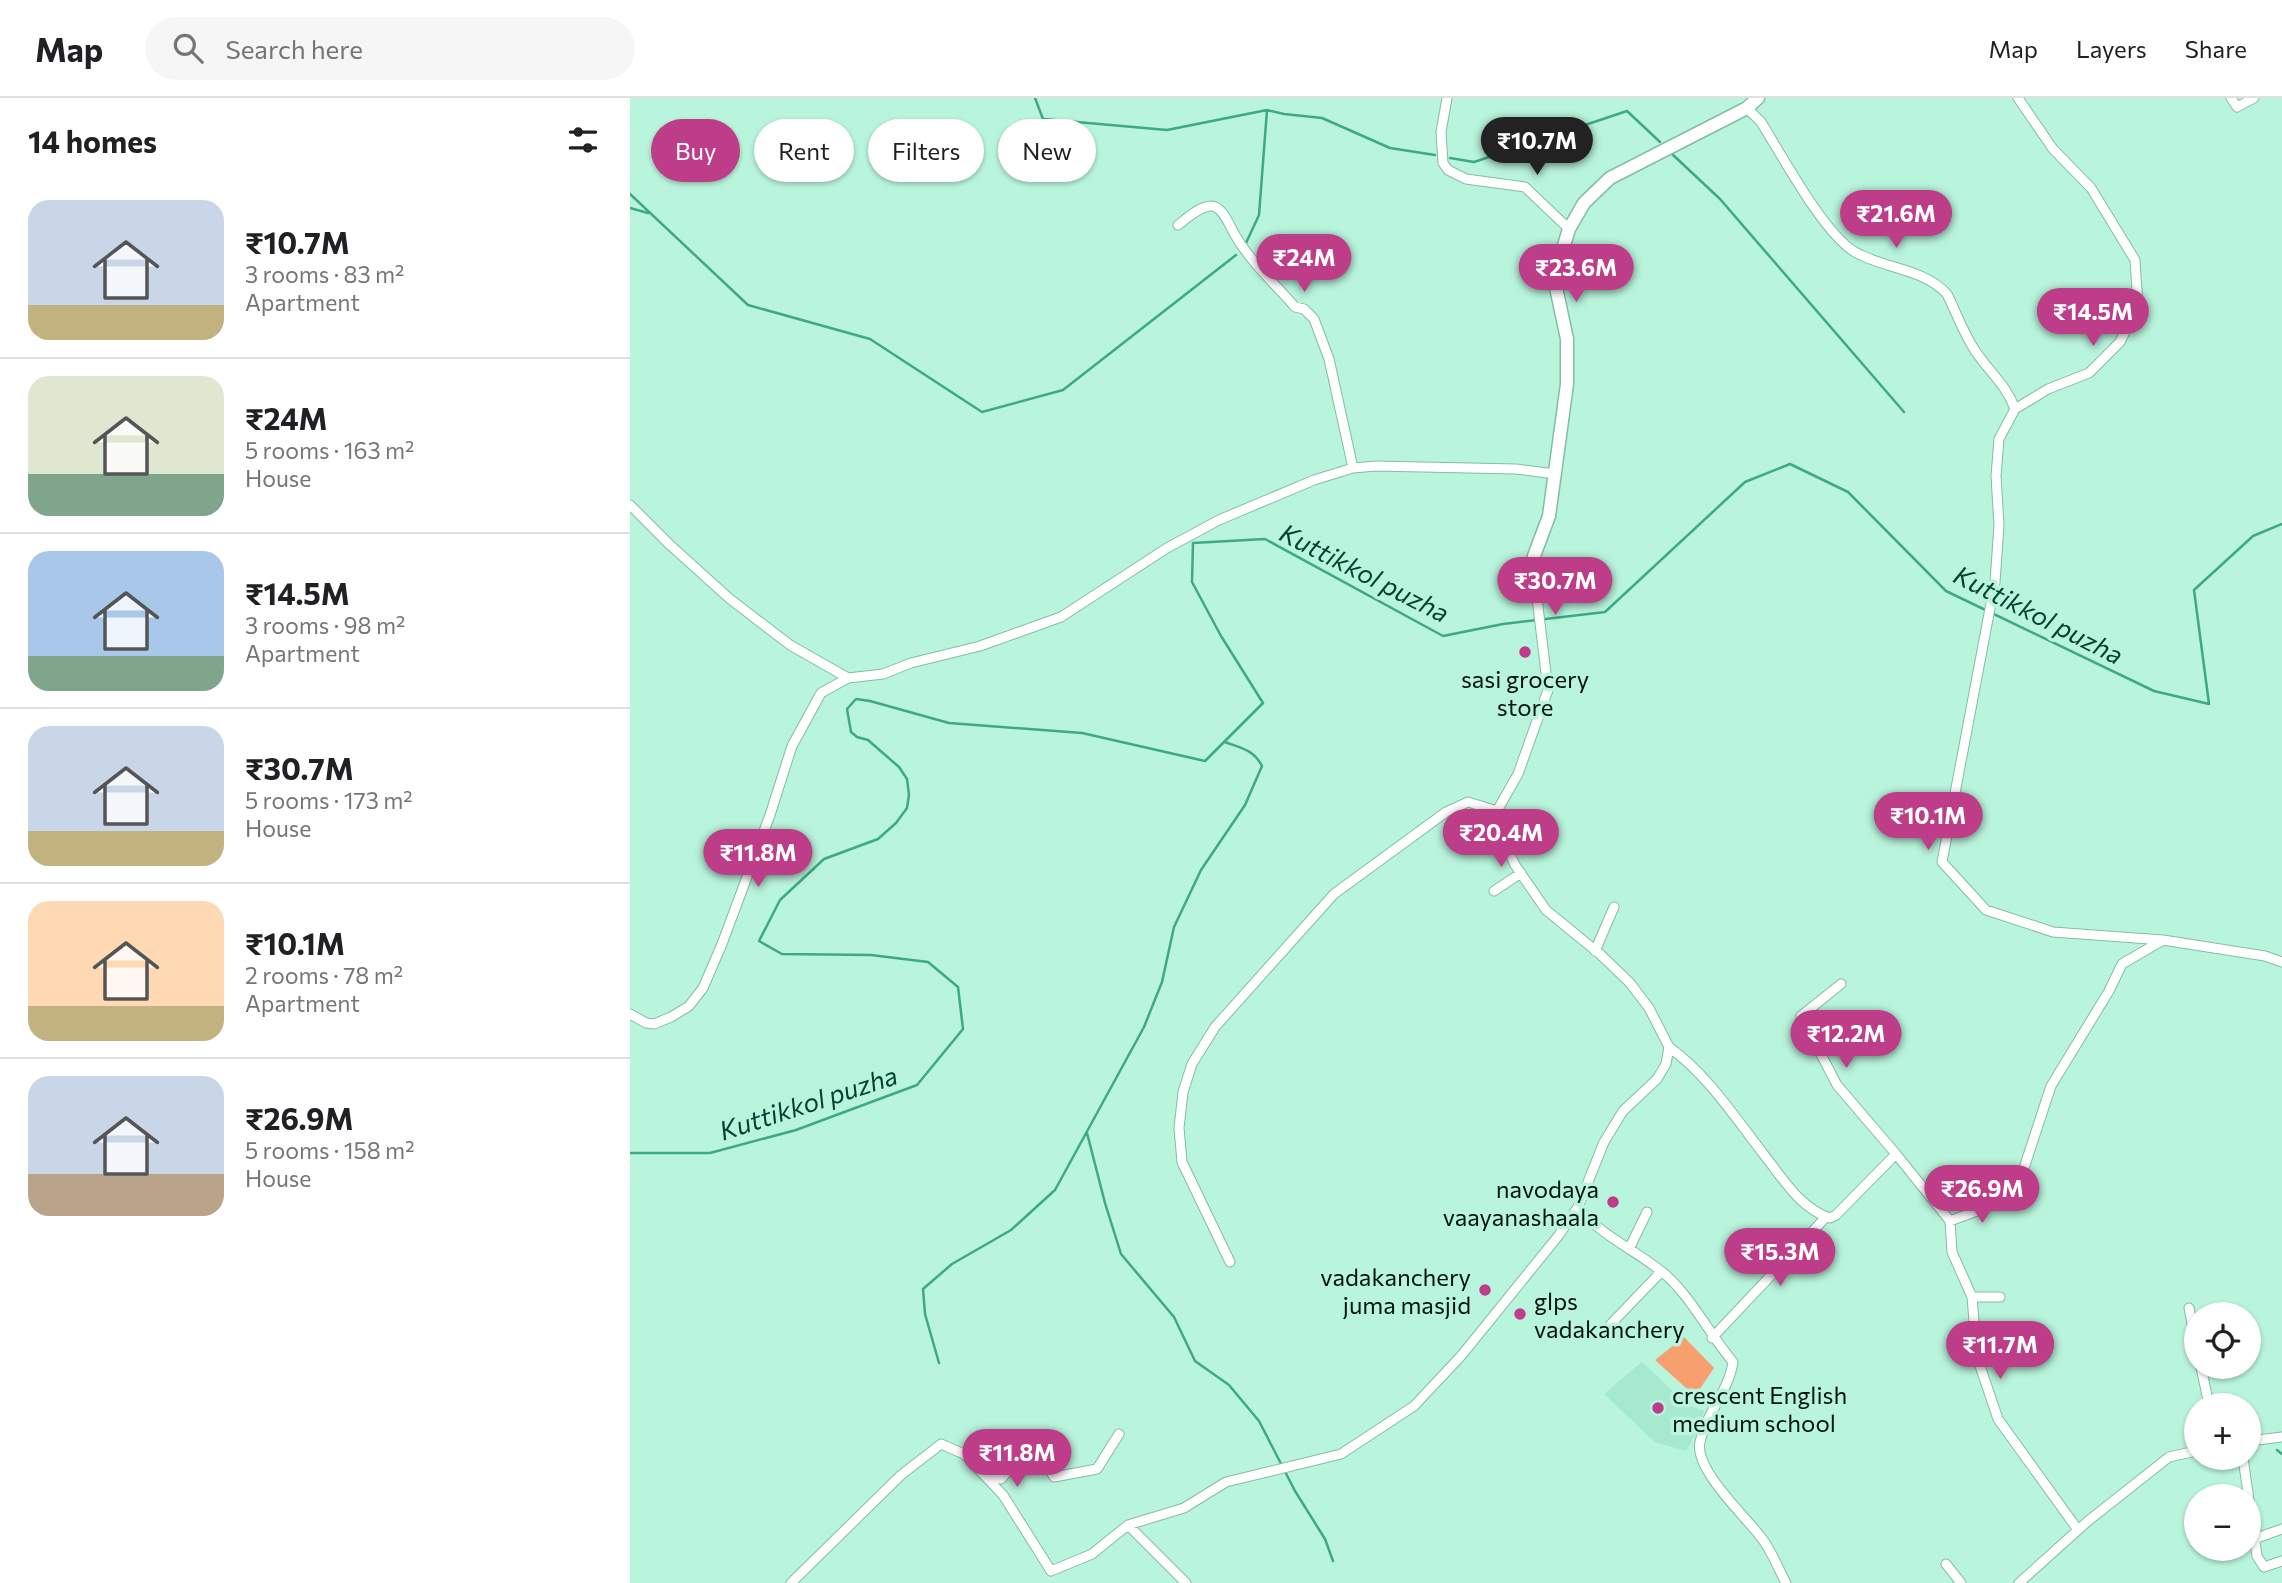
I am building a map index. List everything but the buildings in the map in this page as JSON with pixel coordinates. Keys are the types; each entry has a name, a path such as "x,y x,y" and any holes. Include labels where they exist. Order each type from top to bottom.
{"street":[{"path":"1447,98 1441,132 1443,163 1448,170 1466,179 1525,187 1569,229"},
{"path":"1758,98 1747,107 1610,178 1584,203 1569,229 1554,278 1567,339 1567,384 1549,516 1534,556 1548,690 1518,774 1497,811 1500,832 1521,873 1546,910 1630,983 1649,1008 1669,1047 1700,1074 1793,1192 1815,1212 1830,1218 1836,1215 1896,1154"},
{"path":"2018,98 2053,149 2091,188 2135,260 2138,305 2120,342 2089,373 2048,389 2015,409 1999,439 1996,476 1999,525 1995,582 1942,862 1986,910 2053,932 2164,940 2265,956 2282,962"},
{"path":"2231,98 2237,107 2255,98"},
{"path":"1747,107 1760,121 1828,225 1852,250 1872,261 1894,265 1941,287 1972,346 2008,391 2015,409"},
{"path":"1178,225 1203,209 1212,206 1218,208 1236,237 1262,269 1295,307 1304,309 1314,319 1329,359 1353,468"},
{"path":"630,1014 646,1023 654,1024 689,1006 703,988 770,815 792,746 821,693 848,678 883,674 911,663 980,646 1061,617 1167,548 1219,520 1314,480 1353,468 1376,466 1516,469 1555,474"},
{"path":"630,505 730,599 790,645 848,678"},
{"path":"1230,1262 1182,1162 1179,1128 1183,1092 1192,1064 1215,1027 1334,894 1398,850 1446,812 1468,802 1497,811"},
{"path":"1494,891 1521,873"},
{"path":"1595,951 1614,907"},
{"path":"2125,937 2142,951"},
{"path":"1950,1221 1982,1209 2007,1193 2021,1177 2051,1086 2109,991 2122,964 2164,940"},
{"path":"1841,984 1801,1016 1837,1085 1950,1221 1952,1252 1972,1297 1976,1357 1998,1419 2078,1530"},
{"path":"791,1583 901,1475 941,1444 964,1454 1003,1495 1051,1571 1092,1554 1128,1525 1184,1508 1226,1482 1341,1454 1414,1406 1461,1356 1559,1235 1578,1207 1604,1142 1623,1111 1657,1080 1667,1064 1669,1047"},
{"path":"1578,1207 1589,1222 1661,1272 1695,1310 1712,1338 1732,1362 1731,1373 1706,1422 1699,1445 1707,1471 1761,1537 1786,1583"},
{"path":"1629,1249 1647,1212"},
{"path":"1712,1338 1826,1217"},
{"path":"1610,1325 1661,1272"},
{"path":"1972,1297 2000,1297"},
{"path":"987,1478 1001,1479 1018,1460 1038,1450 1054,1476 1097,1468 1119,1434"},
{"path":"2261,1440 2282,1437"},
{"path":"2019,1583 2078,1530 2169,1457 2184,1454"},
{"path":"1128,1525 1186,1583"},
{"path":"2261,1536 2282,1529"},
{"path":"2260,1561 2264,1567 2282,1562"},
{"path":"1946,1564 1961,1583"}],"shaded area":[{"path":"1684,1337 1714,1368 1695,1396 1655,1360"},
{"name":"crescent English medium school","path":"1642,1362 1688,1405 1704,1411 1700,1426 1686,1451 1655,1442 1604,1394"}],"waterway":[{"path":"1035,98 1043,119 1167,130 1267,110"},
{"path":"1246,243 1259,215 1267,110 1322,118 1390,148 1435,155"},
{"path":"1450,158 1474,162 1627,111 1660,142"},
{"path":"1672,154 1720,199 1904,412"},
{"path":"630,194 748,305 870,339 982,412 1063,390 1236,255"},
{"path":"630,208 648,213"},
{"name":"Kuttikkol puzha","path":"630,1153 710,1153 796,1130 917,1085 963,1029 958,987 928,962 871,955 782,954 759,941 780,900 824,859 878,839 896,823 907,808 907,779 899,767 868,740 851,732 847,709 856,699 870,701 949,723 1082,733 1205,761 1263,703 1221,636 1192,582 1193,543 1265,539 1443,636 1503,624 1605,612 1745,482 1790,464 1848,492 1946,591 2154,691 2209,704 2194,590 2253,536 2282,524"},
{"path":"939,1363 925,1314 923,1289 952,1264 1011,1230 1055,1190 1144,1027 1162,982 1174,927 1201,870 1245,805 1262,766 1251,753 1225,742"},
{"path":"1087,1133 1121,1254 1174,1317 1195,1361 1229,1385 1259,1421 1295,1491 1325,1539 1333,1561"},
{"path":"2277,1450 2282,1454"}],"place":[{"name":"sasi grocery store","path":"1525,652"},
{"name":"navodaya vaayanashaala","path":"1613,1202"},
{"name":"vadakanchery juma masjid","path":"1485,1290"},
{"name":"glps vadakanchery","path":"1520,1314"},
{"name":"crescent English medium school","path":"1658,1408"}]}
